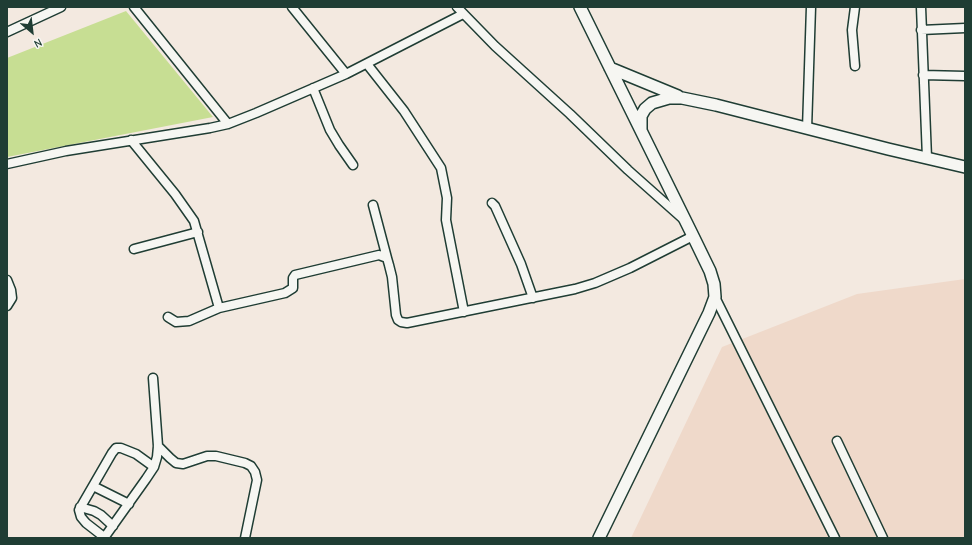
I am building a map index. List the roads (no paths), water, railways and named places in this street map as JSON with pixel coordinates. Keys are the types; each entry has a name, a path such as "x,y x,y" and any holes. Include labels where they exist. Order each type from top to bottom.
{"street":[{"path":"7,32 61,7"},
{"path":"134,7 228,124"},
{"path":"292,7 346,74"},
{"path":"457,7 495,46 686,222"},
{"path":"580,7 710,270 714,284 714,297 709,313 599,538"},
{"path":"808,129 811,7"},
{"path":"855,7 852,30 855,66"},
{"path":"921,7 927,158"},
{"path":"7,164 66,151 228,124 346,74 463,14"},
{"path":"921,30 965,28"},
{"path":"366,64 404,111 441,168 447,198 446,220 464,312"},
{"path":"610,68 682,98 716,105 965,167"},
{"path":"923,75 965,76"},
{"path":"313,88 330,130 353,164"},
{"path":"641,130 641,116 645,109 652,103 669,98 682,98"},
{"path":"131,140 194,221 219,308"},
{"path":"492,203 495,206 521,264 533,298"},
{"path":"372,204 392,277 396,315 398,320 407,323 575,290 630,268 693,236"},
{"path":"134,249 198,232"},
{"path":"168,317 181,323 189,321 219,308 285,293 293,288 293,278 295,275 374,256 383,256 387,258"},
{"path":"7,280 12,298 7,306"},
{"path":"714,297 835,538"},
{"path":"153,378 158,446 154,467 104,538 86,523 79,513 80,507 112,453 118,448 136,454 154,467"},
{"path":"837,441 883,538"},
{"path":"158,446 176,463 183,464 207,456 216,456 245,463 251,466 255,472 257,480 245,538"},
{"path":"92,486 129,504"},
{"path":"80,507 94,511 101,515 113,526"}]}
